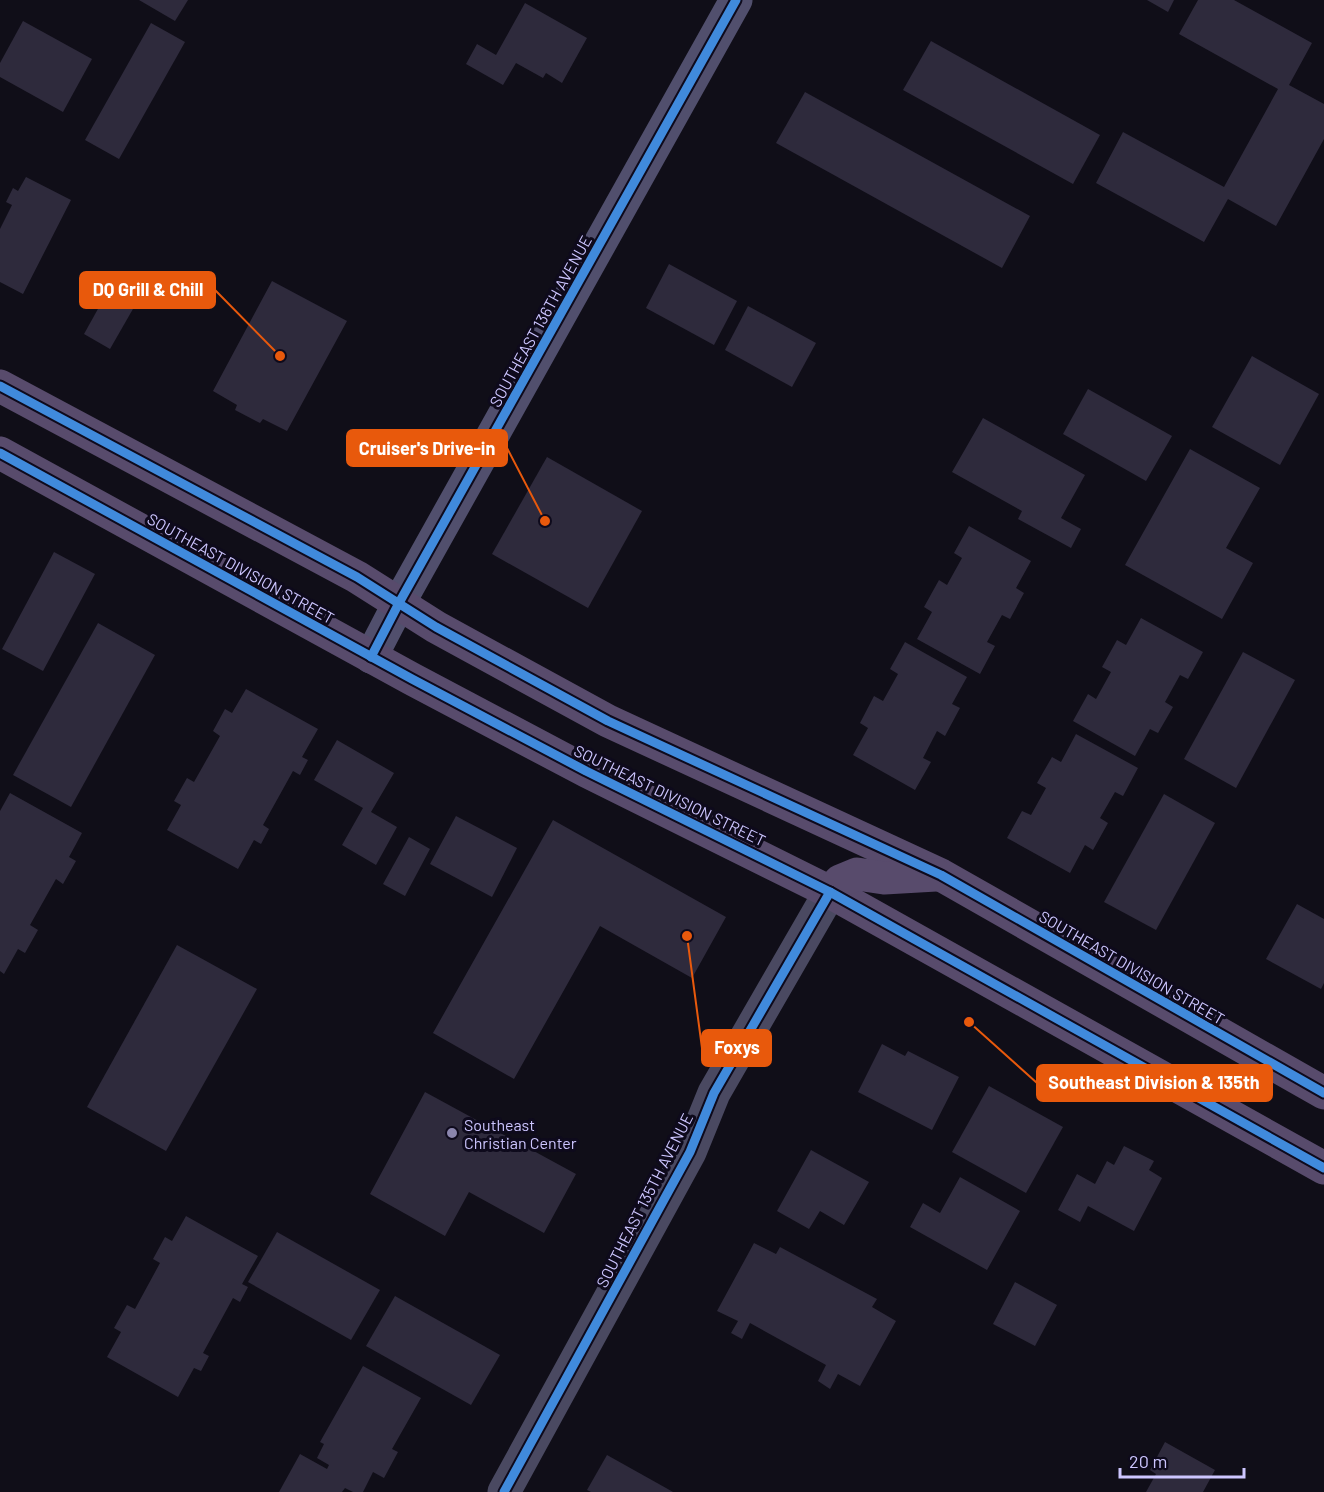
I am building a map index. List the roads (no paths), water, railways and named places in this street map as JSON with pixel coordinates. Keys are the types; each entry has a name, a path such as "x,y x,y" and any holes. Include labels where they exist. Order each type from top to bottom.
{"main road":[{"name":"SOUTHEAST DIVISION STREET","path":"0,386 357,577 436,627 608,722 941,875 1324,1093"},
{"name":"SOUTHEAST DIVISION STREET","path":"0,453 371,657 586,771 830,892 1324,1168"},
{"path":"830,892 840,881 857,874 884,878 941,875"}],"street":[{"name":"SOUTHEAST 136TH AVENUE","path":"371,657 736,0"},
{"name":"SOUTHEAST 135TH AVENUE","path":"504,1492 690,1152 714,1093 830,892"}],"place":[{"name":"DQ Grill & Chill","path":"280,356"},
{"name":"Cruiser's Drive-in","path":"545,521"},
{"name":"Foxys","path":"687,936"},
{"name":"Southeast Division & 135th","path":"969,1022"},
{"name":"Southeast Christian Center","path":"452,1133"}]}
